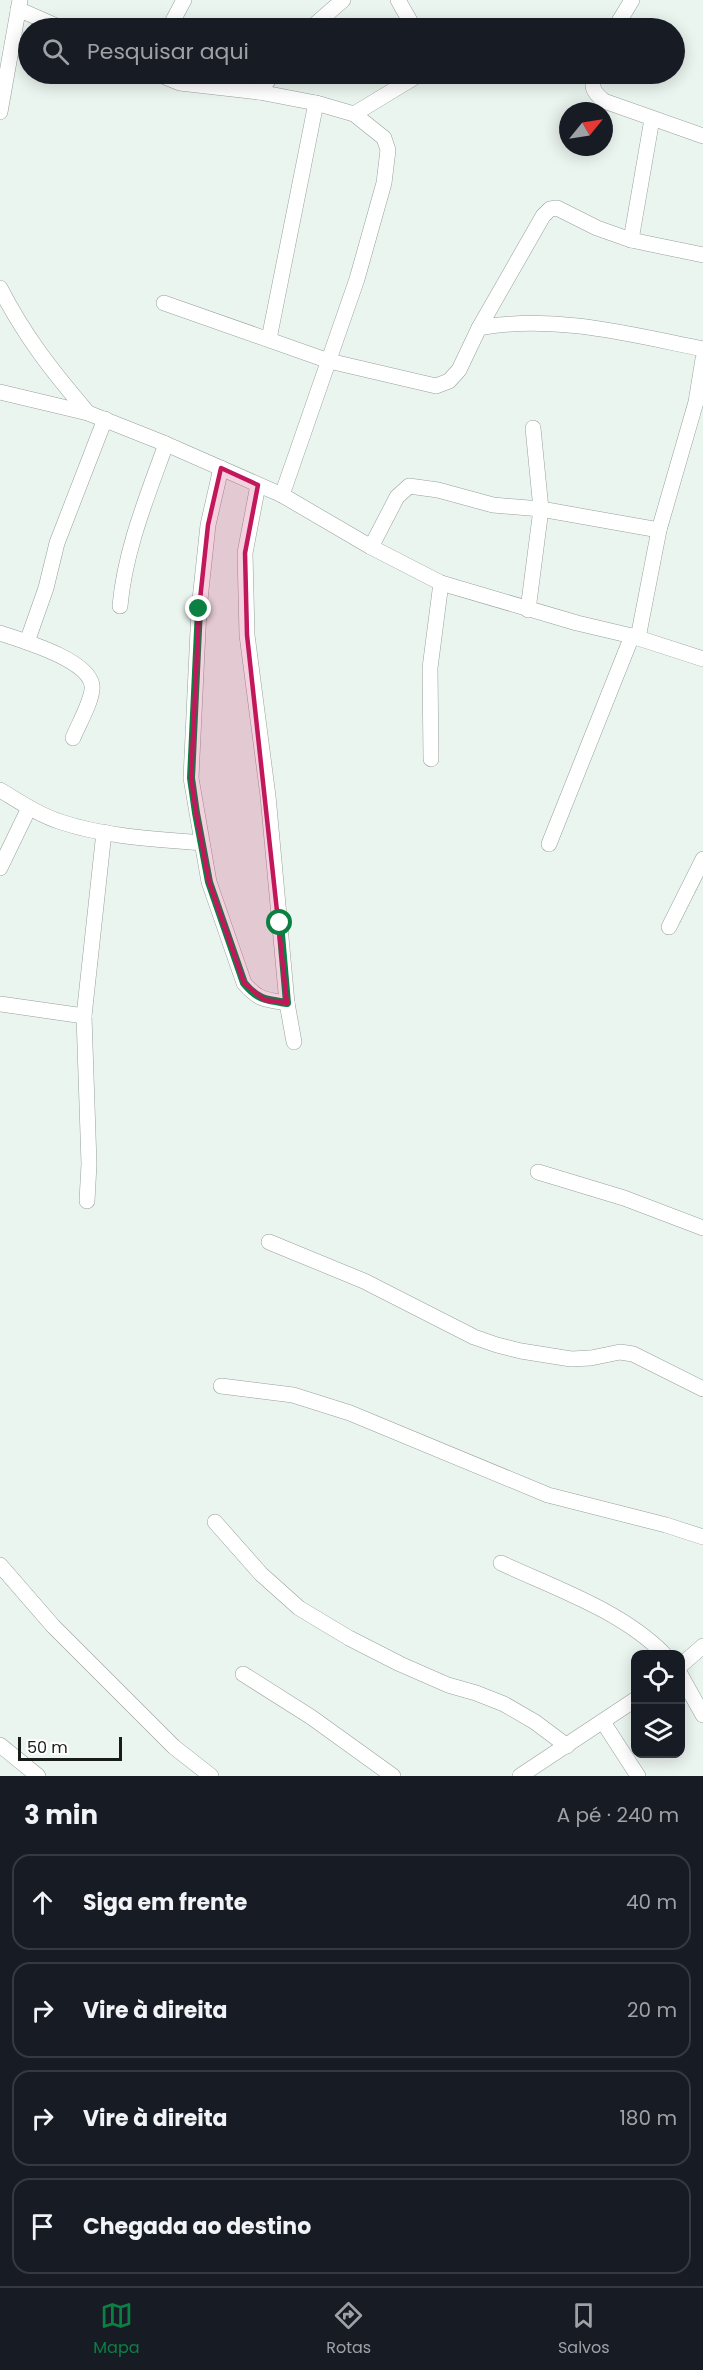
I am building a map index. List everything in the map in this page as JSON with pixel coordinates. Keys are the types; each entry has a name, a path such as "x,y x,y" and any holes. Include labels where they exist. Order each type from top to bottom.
{"street":[{"path":"174,18 184,0"},
{"path":"323,18 344,0"},
{"path":"398,0 408,18"},
{"path":"621,18 632,0"},
{"path":"0,112 19,4 44,18"},
{"path":"196,84 259,92 316,103 354,114 378,131 384,138 388,150 384,183 357,279 282,495"},
{"path":"259,92 265,84"},
{"path":"354,114 404,84"},
{"path":"592,84 594,93 604,101 703,136"},
{"path":"269,339 316,103"},
{"path":"631,240 652,119"},
{"path":"164,303 329,361 436,386 449,381 459,370 543,216 550,209 557,208 597,228 631,240 703,255"},
{"path":"0,288 28,338 48,366 88,413"},
{"path":"480,328 509,322 574,325 703,349"},
{"path":"549,844 635,637 659,530 693,412 703,359"},
{"path":"0,392 88,413 166,444 282,495 371,547 441,583 528,610 635,637 703,659"},
{"path":"27,642 46,588 57,543 105,419"},
{"path":"528,610 540,509 533,428"},
{"path":"120,606 123,576 137,523 166,444"},
{"path":"221,468 208,525 199,609 191,778 209,882 217,911 244,983 254,995 264,1000 287,1003"},
{"path":"258,485 244,553 247,635 268,796 287,1003 294,1042"},
{"path":"371,547 398,497 409,486 493,505 540,509 659,530"},
{"path":"430,759 430,668 441,583"},
{"path":"0,633 77,664 88,675 92,686 90,696 73,738"},
{"path":"0,790 29,808 61,822 104,832 202,843"},
{"path":"0,868 29,808"},
{"path":"87,1201 89,1164 84,1016 104,832"},
{"path":"669,927 703,859"},
{"path":"0,1004 84,1016"},
{"path":"538,1172 624,1198 703,1228"},
{"path":"269,1242 364,1281 474,1337 521,1352 571,1359 591,1358 620,1352 633,1354 703,1389"},
{"path":"221,1386 293,1395 350,1413 548,1495 666,1525 703,1537"},
{"path":"215,1522 261,1574 299,1608 349,1638 400,1664 448,1685 504,1704 535,1722 567,1746"},
{"path":"501,1563 589,1601 659,1650"},
{"path":"0,1565 69,1643 174,1747 211,1776"},
{"path":"685,1662 703,1646"},
{"path":"243,1674 311,1718 393,1776"},
{"path":"685,1681 703,1715"},
{"path":"520,1776 544,1770 567,1746 631,1702"},
{"path":"603,1722 638,1776"},
{"path":"0,1745 38,1776"}],"highlighted area":[{"path":"221,468 258,485 245,553 247,635 287,1003 264,1000 244,983 209,882 191,778 199,609 208,525"}],"route":[{"path":"199,609 191,778 209,882 217,911 244,983 254,995 264,1000 287,1003 280,923"}]}
